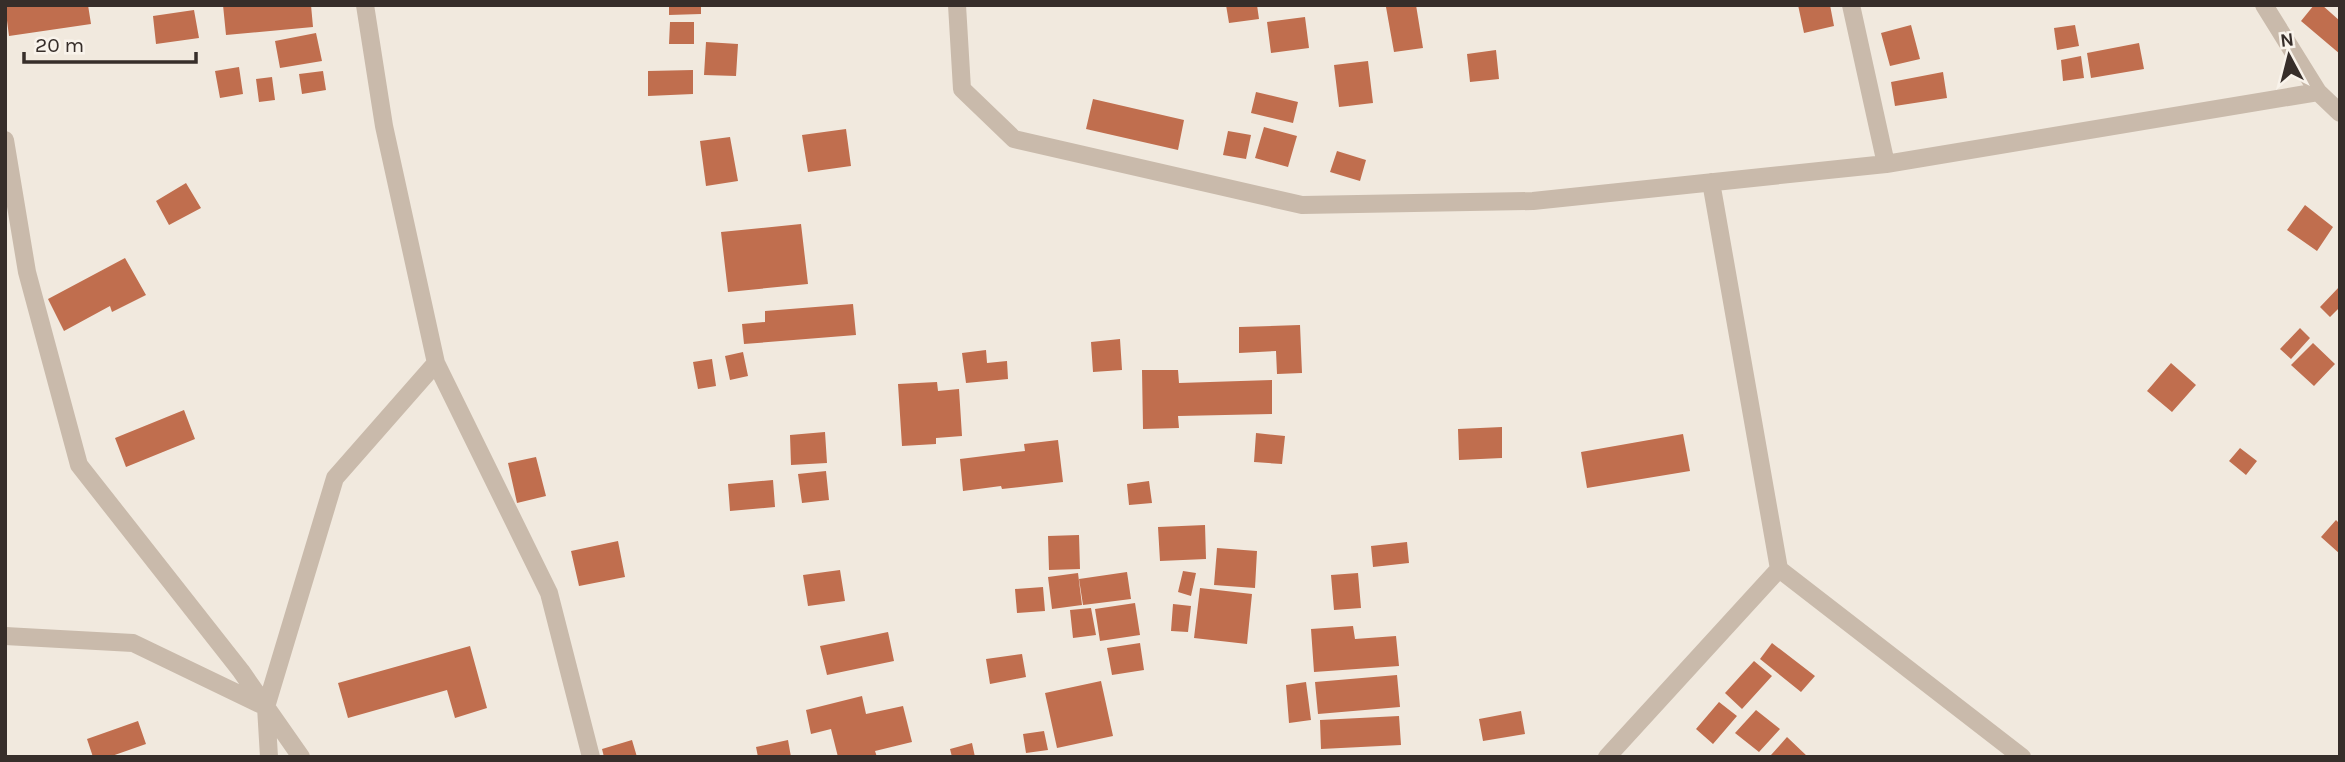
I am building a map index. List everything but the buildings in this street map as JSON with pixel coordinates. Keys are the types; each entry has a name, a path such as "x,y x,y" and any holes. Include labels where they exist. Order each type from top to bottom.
{"street":[{"path":"365,5 384,126 436,363 549,593 591,757"},
{"path":"957,5 962,89 1014,139 1302,205 1533,201 1886,164 2318,92"},
{"path":"1851,5 1886,164"},
{"path":"2264,5 2318,92 2340,113"},
{"path":"5,140 27,272 79,465 241,671 301,757"},
{"path":"1711,182 1779,569 2022,757"},
{"path":"269,757 266,707 335,478 436,363"},
{"path":"1607,757 1779,569"},
{"path":"5,636 133,643 266,707"}]}
